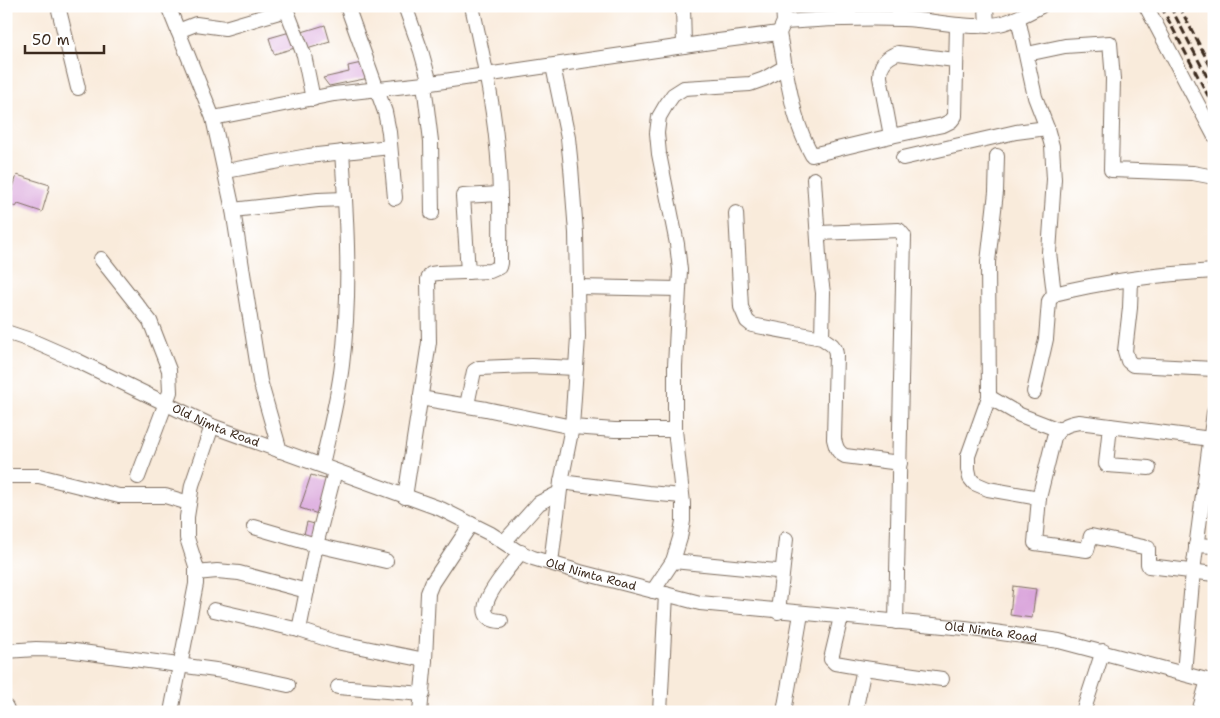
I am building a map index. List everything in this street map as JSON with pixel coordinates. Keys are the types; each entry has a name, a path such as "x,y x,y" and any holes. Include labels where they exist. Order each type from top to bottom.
{"street":[{"path":"58,6 78,88"},
{"path":"168,6 213,118 233,210 260,381 280,451"},
{"path":"347,6 378,89 388,123 395,198"},
{"path":"405,6 421,51 427,84 431,141 432,213"},
{"path":"405,497 429,342 428,279 431,274 490,271 499,267 500,263 500,194 494,121 472,6"},
{"path":"683,6 684,46"},
{"path":"783,6 782,28 785,67 794,113 802,137 812,155 943,125 951,121 955,116 956,109 955,60 957,25"},
{"path":"986,6 987,26"},
{"path":"213,118 313,98 427,84 684,46 855,13 957,25 987,26 1018,18 1041,6"},
{"path":"1146,6 1214,134"},
{"path":"178,31 196,24 225,28 286,8 304,55 313,98"},
{"path":"1018,18 1037,106 1047,128 1053,159 1053,204 1048,252 1054,294"},
{"path":"1026,54 1065,46 1110,43 1113,79 1111,170 1193,173 1214,177"},
{"path":"890,136 880,77 880,70 889,56 898,52 955,60"},
{"path":"551,563 560,488 572,427 578,337 572,167 553,66"},
{"path":"660,712 660,593 673,561 683,521 675,430 675,366 680,270 678,244 657,133 659,117 673,95 684,88 750,84 764,80 785,67"},
{"path":"903,158 1016,132 1047,128"},
{"path":"226,171 308,156 390,147"},
{"path":"322,466 340,378 346,331 348,271 342,152"},
{"path":"997,156 996,192 988,262 989,397 968,456 968,469 970,478 974,483 988,489 1039,498"},
{"path":"814,179 823,293 822,338"},
{"path":"468,272 462,198 466,194 500,194"},
{"path":"233,210 318,200 345,199"},
{"path":"736,213 741,307 747,321 752,325 822,338 832,344 835,349 834,439 839,453 845,456 900,462"},
{"path":"818,233 899,230 904,236 896,622"},
{"path":"102,259 150,321 169,370 170,392 138,477"},
{"path":"1034,392 1046,339 1049,301 1054,294 1088,285 1214,271"},
{"path":"1131,280 1125,351 1128,361 1133,365 1214,369"},
{"path":"577,287 678,289"},
{"name":"Old Nimta Road","path":"6,332 30,340 78,361 212,426 441,509 521,552 551,563 700,603 778,612 965,628 1059,641 1103,651 1211,681"},
{"path":"467,405 474,371 479,368 531,366 576,368"},
{"path":"989,397 1020,415 1058,430"},
{"path":"420,398 467,405 572,427 615,430 675,430"},
{"path":"1184,673 1196,545 1208,495 1214,412"},
{"path":"1211,439 1079,422 1068,424 1058,430 1054,437 1039,498 1035,543 1087,550 1091,536 1148,548 1149,566 1214,574"},
{"path":"171,712 193,599 196,573 196,566 187,538 189,503 192,485 212,426"},
{"path":"1110,426 1105,462 1107,465 1149,468"},
{"path":"298,630 316,544 335,471"},
{"path":"6,476 39,476 119,496 155,495 189,503"},
{"path":"504,542 539,503 560,488 682,496"},
{"path":"420,712 423,694 428,593 432,583 471,524"},
{"path":"254,527 386,561"},
{"path":"778,612 786,539"},
{"path":"1196,545 1214,546"},
{"path":"502,621 494,621 486,614 484,606 488,595 521,552"},
{"path":"673,561 776,571"},
{"path":"196,573 217,571 238,573 307,591"},
{"path":"214,610 298,630 336,642 425,660"},
{"path":"784,712 801,614"},
{"path":"841,617 831,659 835,663 942,679"},
{"path":"6,651 52,648 231,672 288,685"},
{"path":"1084,712 1103,651"},
{"path":"855,712 864,668"},
{"path":"1199,712 1211,681"},
{"path":"338,686 423,694"},
{"path":"6,707 8,712"}],"building":[{"path":"325,25 330,42 307,49 302,32"},
{"path":"290,32 295,48 274,54 269,38"},
{"path":"366,62 369,78 329,86 323,78 349,72 348,66"},
{"path":"17,175 50,185 42,212 18,204 16,207 6,204 6,193 11,194"},
{"path":"311,475 332,481 321,515 300,508"},
{"path":"307,522 322,526 318,542 303,538"},
{"path":"1013,586 1036,589 1032,618 1010,615"}],"railway":[{"path":"1161,6 1214,107"},
{"path":"1170,6 1214,90"},
{"path":"1179,6 1214,73"}]}
